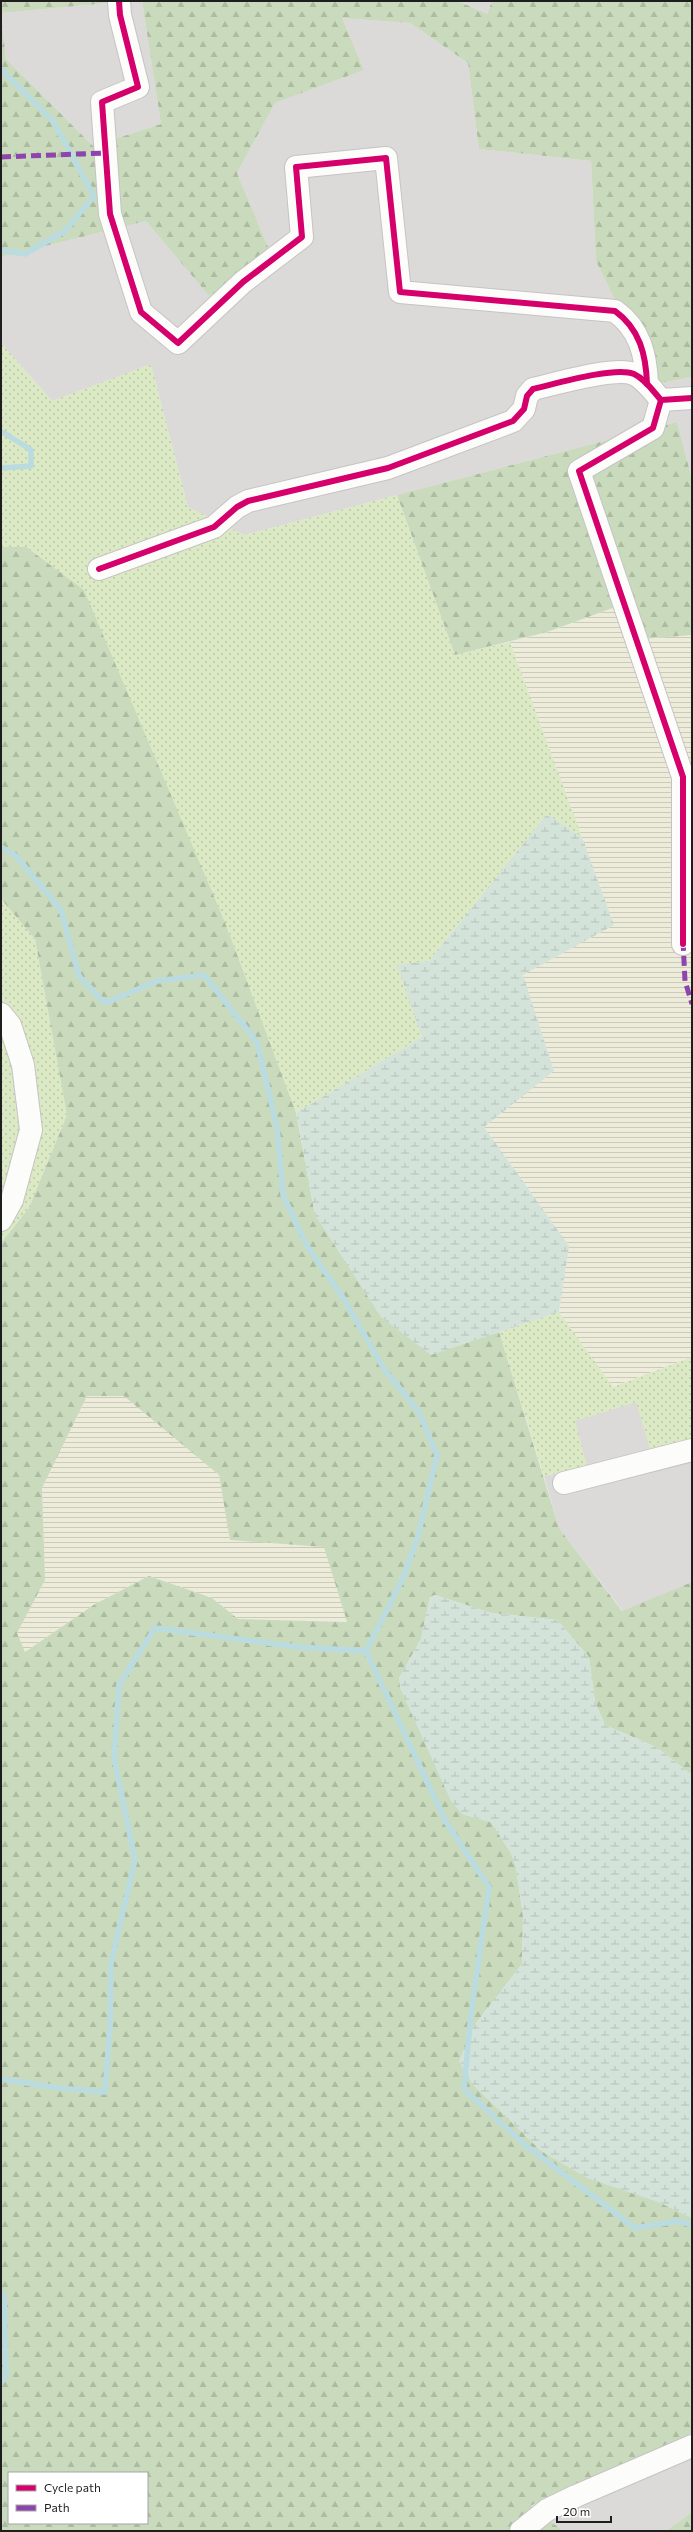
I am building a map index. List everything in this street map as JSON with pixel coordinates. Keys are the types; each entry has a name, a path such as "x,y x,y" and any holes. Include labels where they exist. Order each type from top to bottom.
{"street":[{"path":"119,1 120,15 138,87 102,102 110,214 141,312 178,342 243,282 302,237 296,167 386,158 400,292 615,311 628,321 646,357 654,392 653,428 579,471 682,777 683,944"},
{"path":"99,568 214,528 237,507 248,500 388,468 513,421 524,409 527,396 533,389 617,371 634,374 654,392 692,398"},
{"path":"1,1014 10,1025 23,1065 31,1130 12,1200 1,1220"},
{"path":"564,1483 692,1450"},
{"path":"521,2531 547,2510 692,2446"}],"shaded area":[{"path":"108,1 142,1 161,124 93,146 6,59 1,13 108,3"},
{"path":"458,1 492,1 487,14"},
{"path":"342,18 410,23 468,63 479,149 591,161 596,261 656,384 692,377 692,479 677,422 244,535 188,507 151,365 52,401 1,343 1,257 146,221 209,296 271,254 237,173 275,103 364,70"},
{"path":"636,1402 692,1444 692,1582 623,1611 559,1528 544,1476 580,1469 574,1421"},
{"path":"692,2433 692,2512 666,2531 563,2531 530,2507"}],"green space":[{"path":"1,1 108,1 108,3 1,13"},
{"path":"142,1 458,1 487,14 492,1 692,1 692,377 656,384 596,261 591,161 479,149 468,63 410,23 342,18 364,70 275,103 237,173 271,254 209,296 146,221 1,257 1,13 6,59 93,146 161,124"},
{"path":"1,343 52,401 151,364 188,507 244,535 397,495 455,655 510,642 582,837 547,814 429,961 422,1037 296,1113 226,925 26,547 1,547"},
{"path":"677,422 692,479 692,635 643,639 626,603 547,632 455,655 397,495"},
{"path":"1,547 26,547 84,590 226,925 296,1113 315,1215 431,1354 499,1332 559,1528 622,1611 692,1582 692,1775 656,1747 605,1725 595,1702 589,1657 557,1620 491,1613 435,1595 430,1597 421,1639 399,1678 462,1814 491,1822 511,1853 516,1867 523,1916 522,1964 473,2027 661,2203 692,2218 692,2433 530,2506 563,2531 1,2531 1,1243 29,1208 67,1115 35,939 1,899","holes":["87,1396 124,1396 219,1475 230,1540 324,1547 347,1622 238,1619 212,1598 149,1576 95,1604 25,1652 17,1633 45,1580 42,1488"]},
{"path":"626,603 643,639 692,635 692,1357 612,1387 559,1312 569,1246 484,1127 554,1071 522,975 614,925 510,642 548,632"},
{"path":"547,814 582,837 614,925 523,975 554,1071 484,1127 569,1246 559,1312 431,1355 381,1317 315,1215 296,1113 422,1037 397,965 429,961"},
{"path":"1,899 35,939 67,1115 29,1208 1,1243"},
{"path":"559,1312 613,1387 692,1357 692,1443 651,1452 636,1402 575,1421 587,1466 544,1476 499,1332"},
{"path":"87,1396 124,1396 219,1475 230,1540 324,1546 347,1622 238,1619 212,1598 149,1576 95,1604 25,1652 17,1633 45,1580 42,1488"},
{"path":"435,1595 491,1613 557,1620 589,1657 595,1702 605,1725 656,1747 692,1775 692,2218 661,2203 587,2178 541,2151 472,2084 459,2061 473,2027 522,1964 523,1916 516,1867 511,1853 491,1822 462,1814 451,1801 400,1688 399,1678 421,1639 430,1597"},
{"path":"692,2512 692,2531 666,2531"}],"waterway":[{"path":"1,69 53,121 94,196 65,231 25,254 1,250"},
{"path":"1,431 31,450 31,466 1,468"},
{"path":"1,847 16,856 61,910 79,976 105,1003 157,981 204,975 257,1042 277,1127 283,1195 307,1246 342,1296 384,1369 419,1412 437,1455 418,1536 403,1578 366,1651"},
{"path":"1,2079 59,2088 105,2092 110,2027 111,1963 135,1860 114,1758 119,1685 155,1628 298,1647 366,1651"},
{"path":"366,1651 446,1822 489,1887 471,2014 464,2089 524,2144 635,2228 678,2221 692,2225"},
{"path":"1,2292 4,2296 6,2376 1,2383"}],"marked path":[{"path":"1,157 105,153"},
{"path":"683,941 685,981 692,1004"}],"cycle path":[{"path":"119,1 120,15 138,87 102,102 110,214 141,312 178,343 243,282 302,237 296,167 386,158 400,292 615,311 624,318 636,334 640,343 645,363 647,384"},
{"path":"99,569 214,527 237,507 248,501 388,468 513,421 524,409 527,396 533,389 599,374 625,372 634,374 642,379 661,400 692,398"},
{"path":"661,400 653,428 579,471 683,777 683,944"}]}
